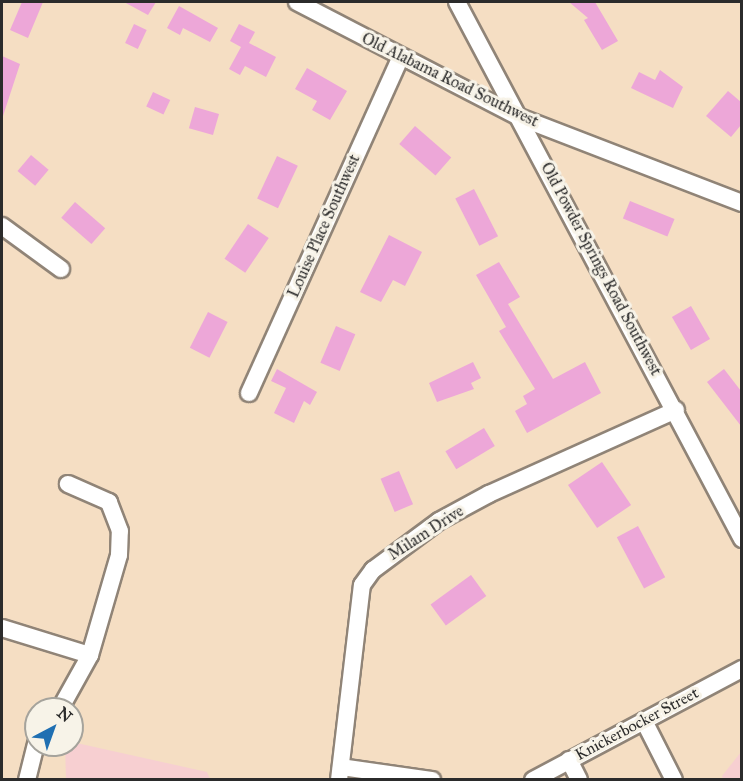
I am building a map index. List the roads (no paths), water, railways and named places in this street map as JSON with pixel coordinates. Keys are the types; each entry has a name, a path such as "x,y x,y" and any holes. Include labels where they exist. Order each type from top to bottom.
{"street":[{"name":"Old Alabama Road Southwest","path":"297,2 400,58 519,117 741,202"},
{"name":"Old Powder Springs Road Southwest","path":"457,2 676,410 741,539"},
{"name":"Louise Place Southwest","path":"249,393 400,58"},
{"path":"2,226 61,269"},
{"name":"Milam Drive","path":"340,773 362,585 373,570 439,521 489,494 676,410"},
{"path":"67,697 90,655 119,555 120,531 109,502 68,484"},
{"path":"2,627 90,655"},
{"name":"Knickerbocker Street","path":"532,780 741,669"},
{"path":"644,721 674,780"},
{"path":"27,780 33,757"},
{"path":"569,760 579,780"},
{"path":"340,773 432,780"}]}
